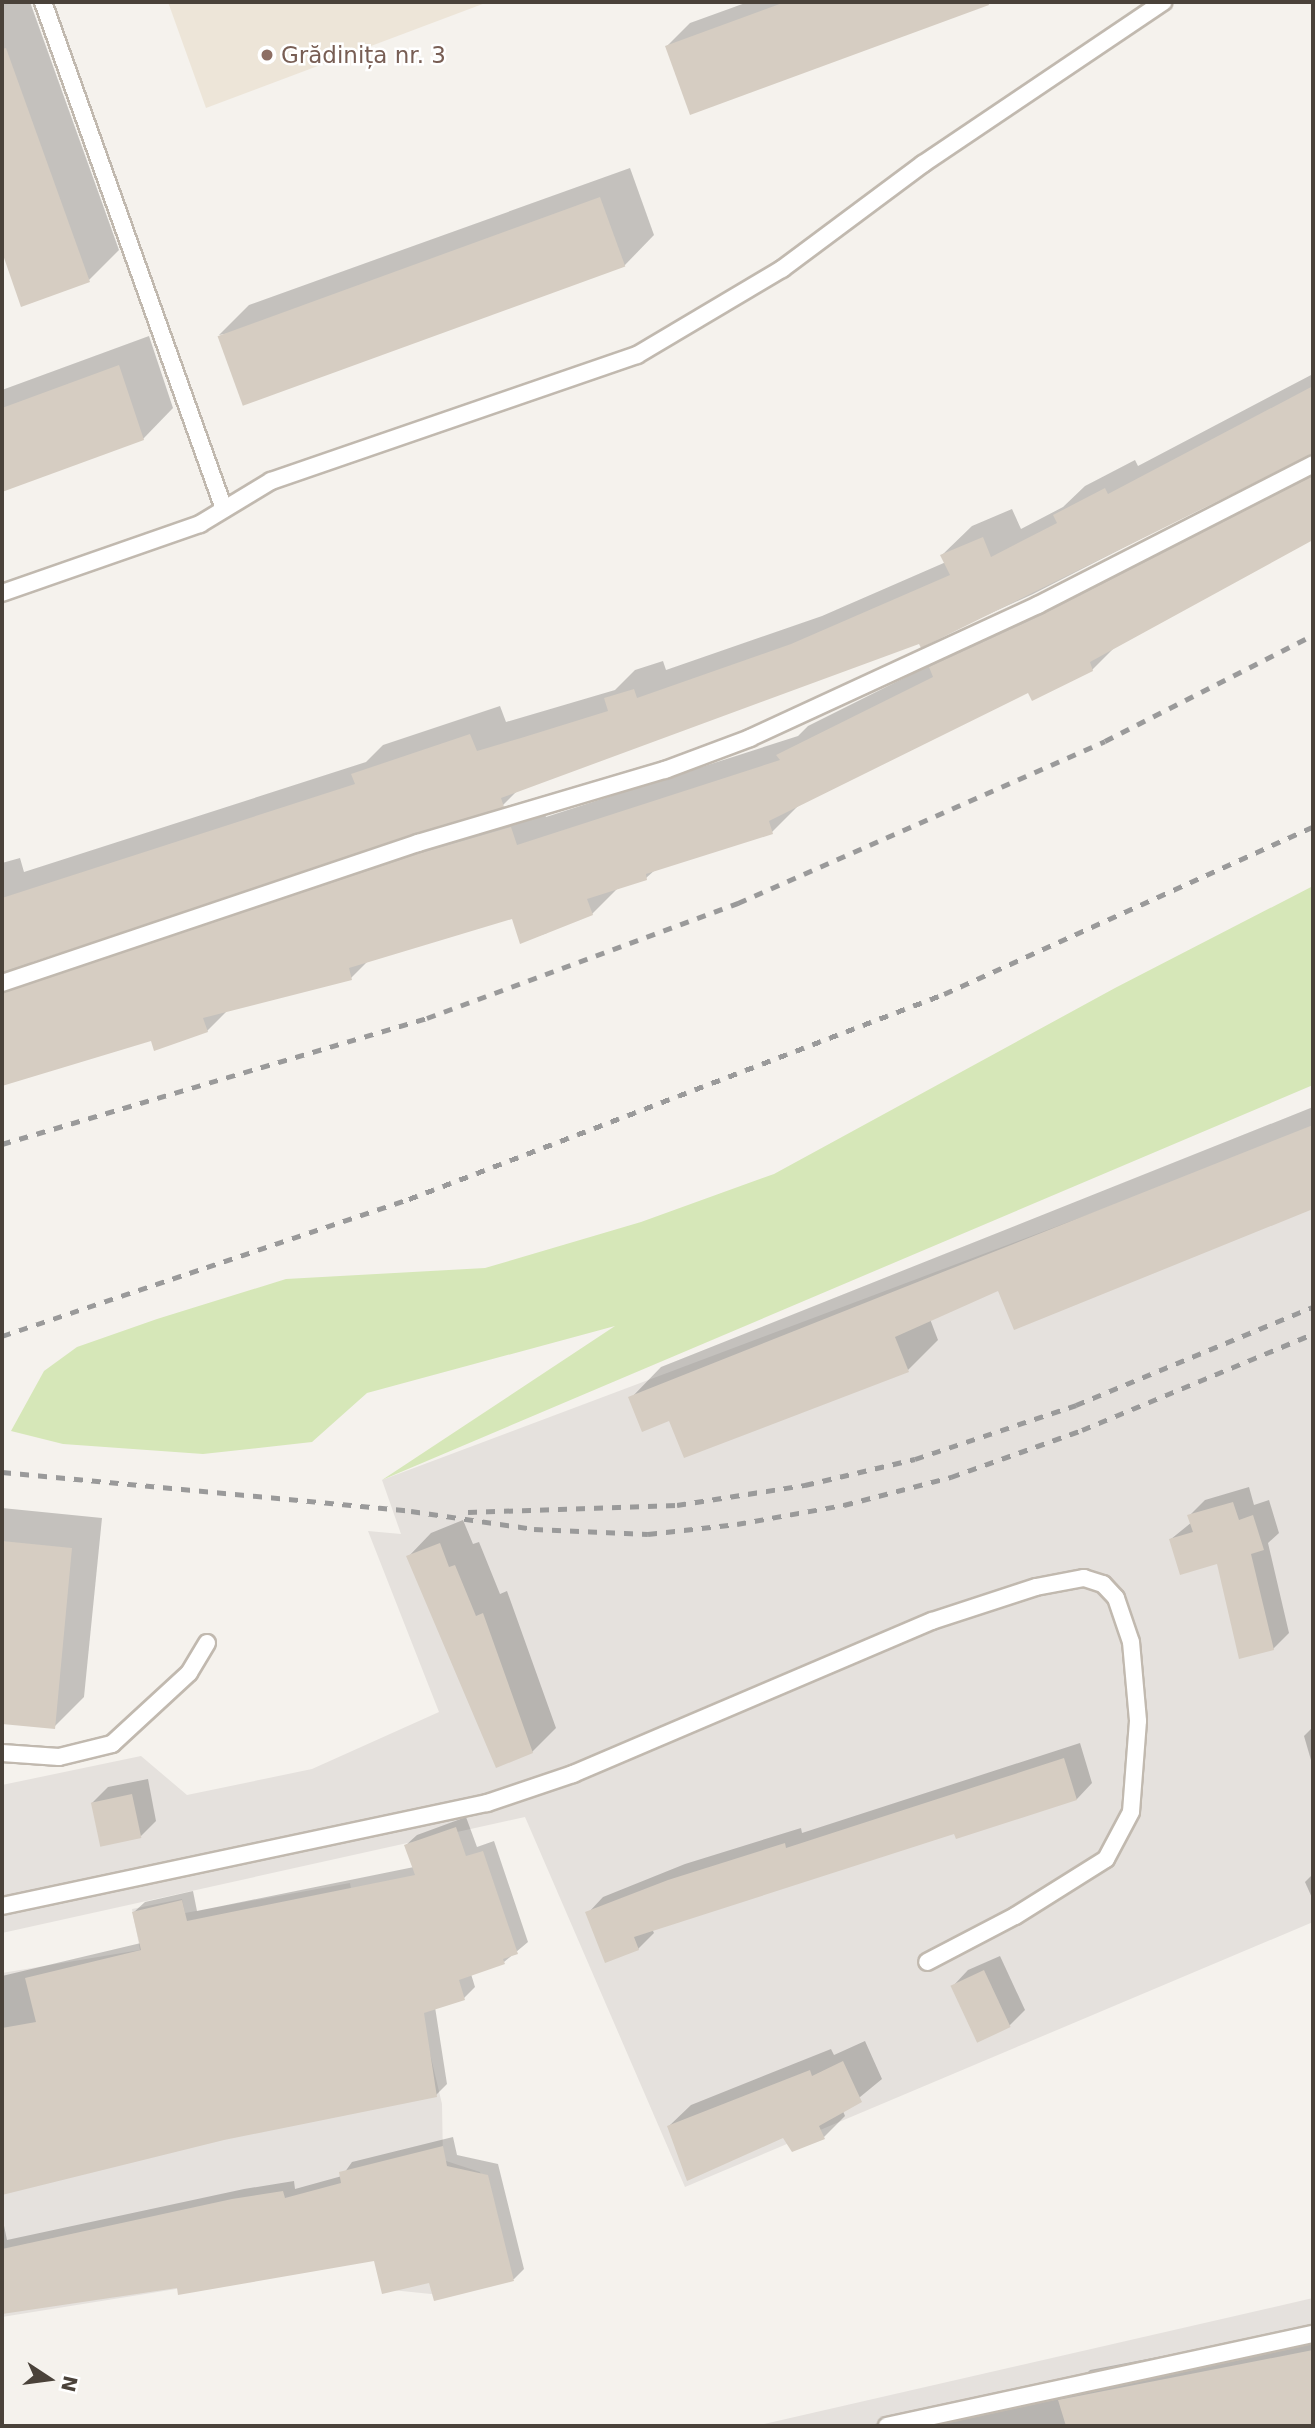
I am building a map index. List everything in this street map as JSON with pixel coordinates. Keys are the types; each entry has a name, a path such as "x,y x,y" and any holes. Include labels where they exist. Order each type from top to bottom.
{"lane":[{"path":"43,2 224,509"},
{"path":"2,593 200,524 271,481 637,355 782,268 923,164 1163,2"},
{"path":"2,983 418,843 665,770 750,737 1038,605 1313,464"},
{"path":"2,1906 487,1803 573,1774 932,1620 1036,1587 1084,1578 1103,1584 1116,1598 1131,1642 1139,1721 1131,1812 1106,1859 1015,1916 927,1962"},
{"path":"2,1753 59,1757 112,1744 189,1673 207,1643"},
{"path":"887,2426 1313,2334"}],"shaded area":[{"name":"Grădinița nr. 3","path":"168,2 488,2 206,108"},
{"path":"1313,1130 1313,1922 685,2187 525,1817 2,1933 2,1785 141,1756 187,1795 312,1769 439,1712 368,1531 401,1534 382,1480"},
{"path":"350,1883 356,1918 406,1952 442,2104 443,2160 480,2172 499,2226 509,2280 431,2294 382,2289 375,2257 2,2317 2,1973 140,1950 132,1909 182,1899 185,1913"},
{"path":"1313,2298 1313,2426 756,2426"}],"green space":[{"path":"1313,886 1313,1085 382,1480 615,1326 367,1393 312,1442 203,1454 63,1444 11,1431 44,1371 77,1347 157,1319 286,1279 485,1268 641,1222 774,1174 1115,988"}],"building":[{"path":"785,2 988,2 989,5 690,115 665,46"},
{"path":"6,48 90,282 21,307 2,252 2,49"},
{"path":"600,197 625,267 243,406 218,336"},
{"path":"119,365 144,440 2,492 2,408"},
{"path":"1313,386 1313,454 921,648 919,644 501,798 504,807 2,972 2,898 355,784 351,774 470,734 477,751 608,711 604,698 634,689 637,698 791,644 950,575 940,555 983,537 991,557 1057,523 1053,515 1105,488 1108,494"},
{"path":"1313,476 1313,540 1090,662 1093,671 1032,701 1028,693 769,821 773,834 646,874 647,880 587,899 593,915 520,944 512,919 349,968 352,980 203,1018 208,1032 154,1051 151,1041 2,1086 2,993 421,853 511,827 517,845 780,760 776,755 933,677 929,667 1042,615"},
{"path":"1313,1125 1313,1209 1014,1330 998,1291 895,1337 909,1372 684,1458 669,1421 642,1432 628,1397"},
{"path":"1233,1502 1239,1520 1253,1515 1264,1550 1251,1554 1274,1650 1239,1659 1217,1564 1180,1575 1169,1539 1193,1532 1187,1515"},
{"path":"2,1541 72,1548 55,1729 2,1724"},
{"path":"440,1543 449,1567 455,1565 476,1616 483,1613 533,1753 496,1768 406,1556"},
{"path":"1064,1758 1077,1800 956,1839 954,1834 634,1937 639,1950 605,1963 585,1912 668,1880 785,1843 786,1848"},
{"path":"132,1794 141,1838 100,1847 91,1803"},
{"path":"456,1827 466,1856 483,1851 518,1954 503,1959 505,1964 459,1980 465,2000 424,2013 437,2097 224,2140 2,2195 2,2028 36,2022 25,1978 141,1950 132,1912 182,1900 187,1921 415,1875 404,1845"},
{"path":"984,1970 1011,2027 977,2043 950,1986"},
{"path":"843,2061 862,2102 819,2126 825,2139 792,2152 783,2138 687,2181 667,2126 810,2070 812,2076"},
{"path":"443,2146 447,2166 488,2175 514,2281 434,2301 429,2283 382,2294 374,2261 178,2295 177,2288 2,2314 2,2249 232,2199 283,2191 285,2198 341,2183 339,2172"},
{"path":"1313,2350 1313,2426 1066,2426 1058,2400"}],"railway":[{"path":"2,1144 427,1018 738,903 1105,741 1313,635"},
{"path":"2,1336 409,1199 944,994 1313,827"},
{"path":"468,1512 677,1505 805,1485 915,1459 1076,1405 1313,1307"},
{"path":"2,1472 411,1511 534,1529 648,1534 737,1524 844,1505 951,1477 1082,1430 1313,1334"}],"place":[{"name":"Grădinița nr. 3","path":"267,55"}]}
